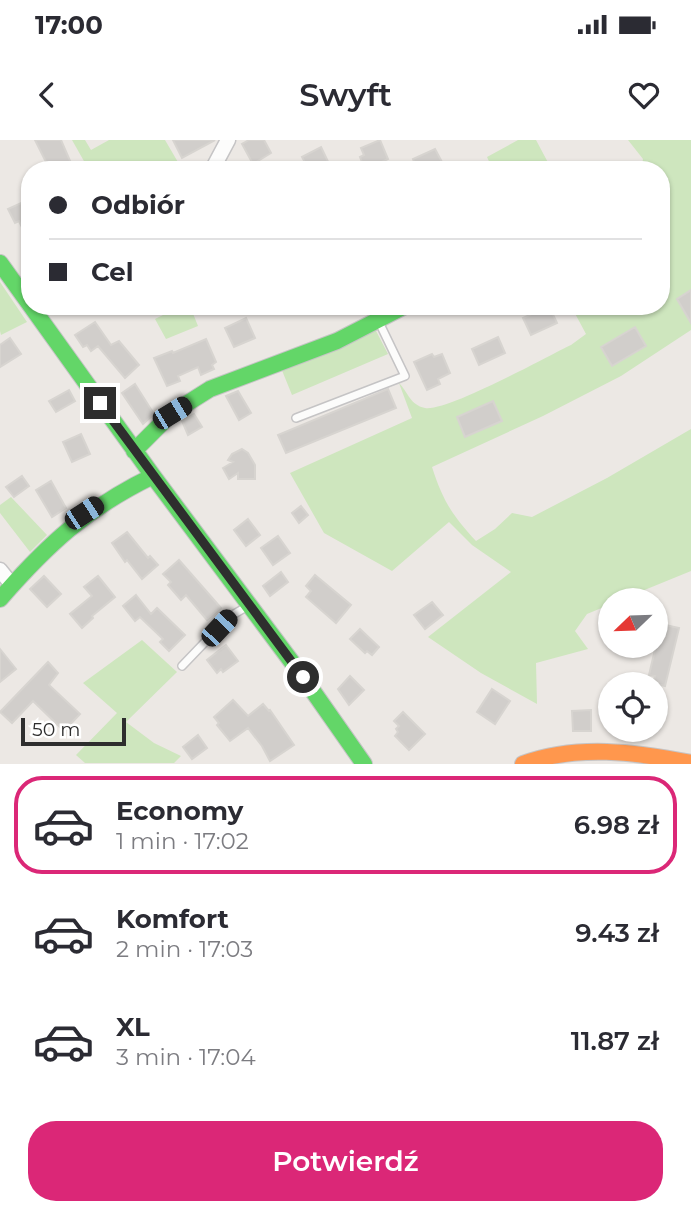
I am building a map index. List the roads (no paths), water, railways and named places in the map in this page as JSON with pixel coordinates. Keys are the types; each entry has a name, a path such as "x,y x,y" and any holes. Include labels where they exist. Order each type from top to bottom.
{"street":[{"path":"217,161 228,140"},
{"path":"0,263 21,281"},
{"path":"44,315 134,451 250,605 364,764"},
{"path":"134,451 172,413 210,389 337,341 386,315"},
{"path":"0,599 61,532 84,513 114,494 153,476"},
{"path":"0,570 12,585"},
{"path":"523,764 541,755 564,752 643,755 691,763"}],"lane":[{"path":"296,418 405,376 378,319"},
{"path":"182,666 229,617 250,605"}]}
